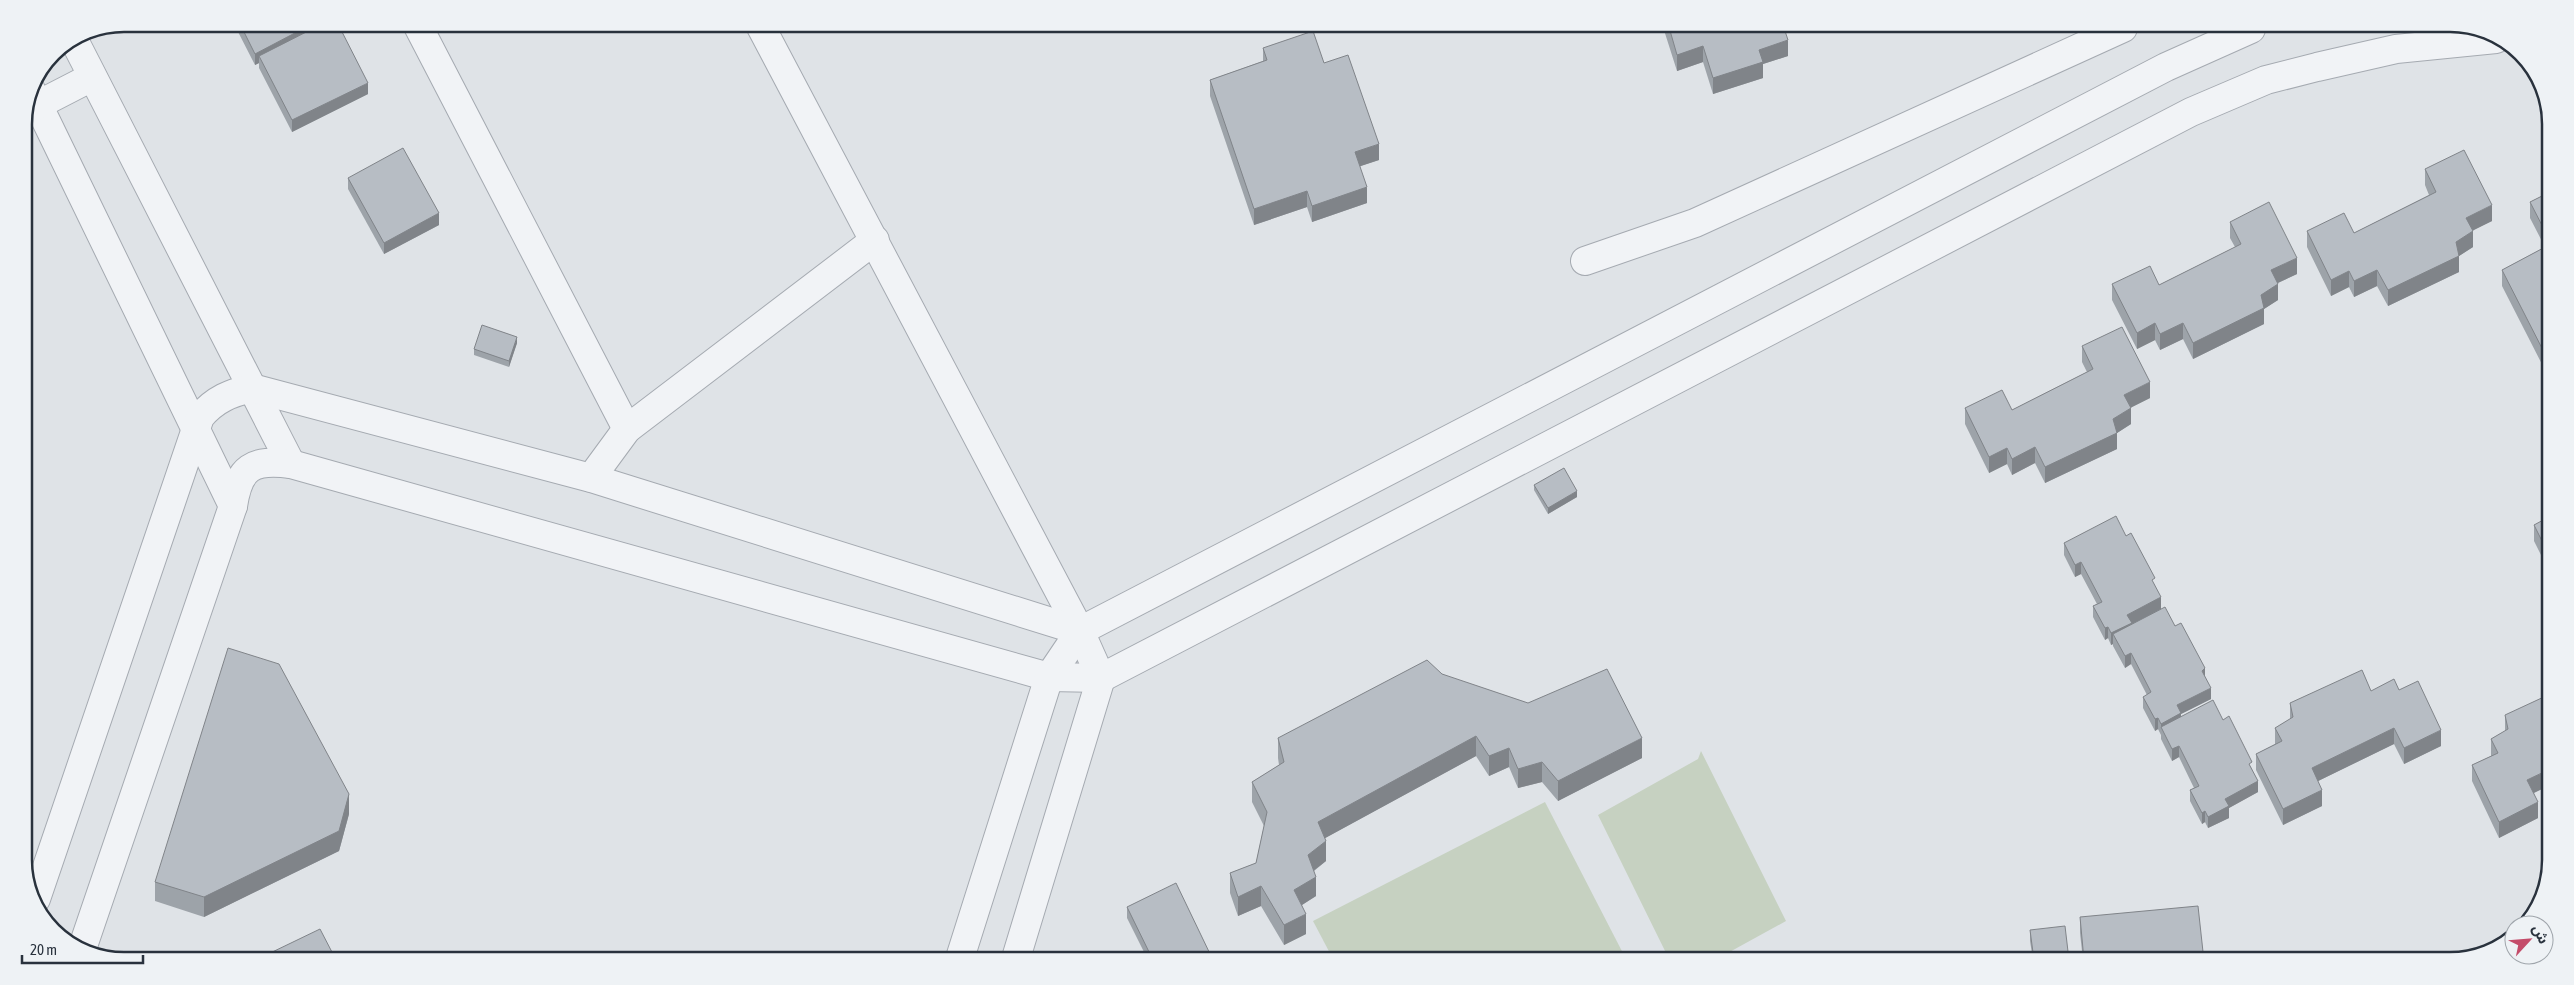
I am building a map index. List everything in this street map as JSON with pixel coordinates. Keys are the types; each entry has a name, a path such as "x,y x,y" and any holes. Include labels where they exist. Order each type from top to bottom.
{"street":[{"path":"421,32 627,429"},
{"path":"764,32 1080,631 1101,678 1018,952"},
{"path":"1585,261 1695,223 2114,32"},
{"path":"962,952 1049,677 1080,631 2166,67 2244,32"},
{"path":"84,943 233,506 238,483 248,468 260,462 291,464 1049,677 1101,678 2191,112 2266,80 2316,67 2396,49 2486,40"},
{"path":"77,46 291,464"},
{"path":"36,100 92,77"},
{"path":"34,108 233,506"},
{"path":"591,478 627,429 875,240"},
{"path":"38,893 200,417 208,408 230,393 252,388 591,478 1080,631"}],"green space":[{"path":"1701,751 1786,921 1730,952 1666,952 1598,815 1698,759"},
{"path":"1545,802 1622,952 1329,952 1313,921"}],"building":[{"path":"244,32 297,32 255,54"},
{"path":"306,32 342,32 368,83 292,120 259,56"},
{"path":"1313,32 1324,63 1348,55 1379,144 1355,152 1367,187 1312,206 1307,191 1254,209 1210,80 1267,60 1263,48"},
{"path":"1670,32 1785,32 1788,40 1759,50 1763,62 1713,78 1703,46 1677,55"},
{"path":"403,148 439,213 384,243 348,178"},
{"path":"2464,150 2492,205 2466,218 2473,231 2456,242 2459,256 2388,290 2377,270 2354,281 2349,271 2331,280 2307,231 2344,213 2354,233 2436,192 2425,169"},
{"path":"2541,196 2541,224 2530,202"},
{"path":"2269,202 2297,258 2271,270 2278,284 2261,295 2264,308 2193,343 2183,323 2160,334 2155,323 2137,333 2112,284 2150,266 2159,285 2241,244 2230,222"},
{"path":"2541,249 2541,347 2502,270"},
{"path":"482,325 517,337 509,361 474,349"},
{"path":"2122,327 2150,382 2124,395 2131,408 2113,419 2117,433 2045,467 2035,447 2012,459 2007,448 1989,457 1965,408 2002,390 2012,410 2093,369 2082,346"},
{"path":"1564,468 1577,491 1548,508 1534,485"},
{"path":"2116,516 2126,536 2131,533 2155,578 2152,580 2161,597 2127,615 2132,623 2111,633 2108,627 2105,628 2093,606 2102,602 2081,562 2075,565 2064,543"},
{"path":"2542,521 2542,540 2534,525"},
{"path":"2165,607 2175,626 2181,623 2205,668 2202,671 2211,688 2177,705 2181,713 2161,724 2158,718 2155,719 2143,697 2151,692 2131,653 2125,656 2113,634"},
{"path":"228,648 279,664 349,794 339,831 204,897 155,882"},
{"path":"1427,660 1442,674 1528,703 1607,669 1642,738 1558,781 1542,762 1518,769 1509,748 1489,756 1476,736 1318,822 1326,841 1308,855 1316,877 1294,890 1306,914 1284,925 1261,886 1238,897 1230,873 1256,863 1267,812 1252,782 1284,762 1278,738"},
{"path":"2362,670 2371,691 2394,679 2399,690 2418,681 2441,730 2404,748 2394,728 2312,768 2322,790 2283,809 2256,754 2282,741 2275,728 2293,717 2290,703"},
{"path":"2542,698 2542,773 2527,780 2538,802 2499,822 2472,765 2498,753 2491,739 2508,729 2505,715"},
{"path":"2213,700 2223,720 2229,716 2252,762 2249,764 2258,781 2225,799 2229,806 2208,817 2205,811 2202,813 2190,790 2199,786 2179,746 2172,749 2161,727"},
{"path":"1176,883 1209,952 1149,952 1127,907"},
{"path":"2198,906 2203,952 2083,952 2080,917"},
{"path":"2065,926 2068,952 2033,952 2030,930"},
{"path":"320,929 332,952 272,952"}]}
